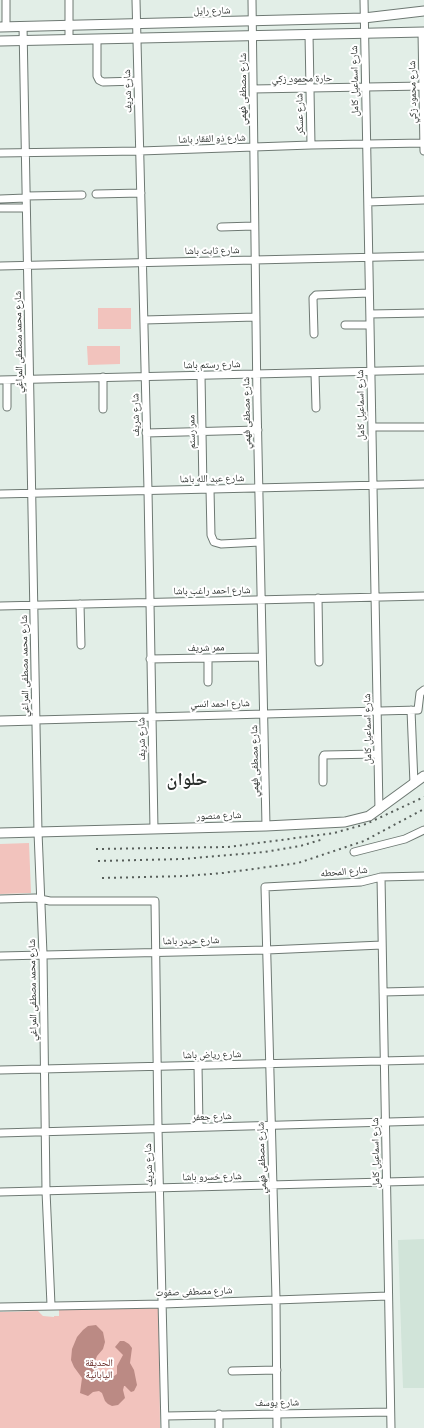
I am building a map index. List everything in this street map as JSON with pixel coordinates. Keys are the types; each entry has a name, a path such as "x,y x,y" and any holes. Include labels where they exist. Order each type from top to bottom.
{"street":[{"path":"3,27 6,0"},
{"path":"68,0 69,39"},
{"name":"شارع شريف","path":"136,0 148,490 154,829"},
{"name":"شارع مصطفى فهمي","path":"252,0 254,226 266,826"},
{"name":"شارع اسماعيل كامل","path":"364,0 379,810"},
{"name":"شارع رايل","path":"3,27 364,18 424,11"},
{"name":"شارع محمد مصطفى المراغي","path":"23,26 38,832 43,954 46,1191 51,1305"},
{"path":"0,41 423,32"},
{"name":"شارع محمود زكي","path":"423,32 424,151"},
{"name":"شارع عسكر","path":"309,34 311,145"},
{"path":"97,39 97,76 99,80 103,82 138,81"},
{"name":"حارة محمود زكي","path":"253,90 424,86"},
{"name":"شارع ذو الفقار باشا","path":"0,153 140,151 424,143"},
{"path":"96,194 141,194"},
{"path":"0,199 82,195"},
{"path":"368,202 424,200"},
{"path":"0,208 26,208"},
{"path":"221,227 254,226"},
{"name":"شارع ثابت باشا","path":"0,266 424,256"},
{"path":"314,334 314,298 316,294 369,294"},
{"path":"370,314 424,313"},
{"path":"144,320 256,317"},
{"path":"344,325 370,325"},
{"name":"شارع رستم باشا","path":"3,380 424,370"},
{"path":"315,372 316,408"},
{"name":"ممر رستم","path":"201,375 202,431 211,535 214,542 221,544 260,542"},
{"path":"103,377 103,408"},
{"path":"3,380 7,407"},
{"path":"372,427 424,427"},
{"path":"146,433 258,430"},
{"name":"شارع عبد الله باشا","path":"0,494 373,484 424,484"},
{"name":"شارع احمد راغب باشا","path":"0,606 424,596"},
{"path":"318,598 319,662"},
{"path":"80,604 81,645"},
{"name":"ممر شريف","path":"150,659 262,657"},
{"path":"208,658 208,682"},
{"path":"414,784 418,711 420,693 424,690"},
{"name":"شارع احمد انسي","path":"0,721 151,716 418,711"},
{"path":"323,782 324,755 378,754"},
{"name":"شارع منصور","path":"0,833 266,826 345,822 362,818 379,810 424,776"},
{"path":"354,852 405,839 424,830"},
{"name":"شارع المحطه","path":"265,887 361,882 381,877 424,876"},
{"name":"شارع اسماعيل كامل","path":"381,877 391,1428"},
{"name":"شارع مصطفى فهمي","path":"265,887 270,1125 276,1299 277,1428"},
{"path":"0,899 40,899"},
{"name":"شارع شريف","path":"40,899 50,901 155,901 158,1128 165,1428"},
{"name":"شارع حيدر باشا","path":"0,956 267,950 382,945"},
{"path":"383,992 424,991"},
{"name":"شارع رياض باشا","path":"0,1070 424,1060"},
{"path":"198,1065 199,1127"},
{"name":"شارع جعفر","path":"0,1133 424,1121"},
{"name":"شارع خسرو باشا","path":"0,1192 424,1182"},
{"name":"شارع مصطفى صفوت","path":"0,1307 163,1304 388,1296"},
{"path":"232,1371 276,1370"},
{"name":"شارع يوسف","path":"165,1416 390,1412"},
{"path":"218,1414 219,1428"}],"shaded area":[{"path":"424,1239 424,1388 403,1388 398,1240"},
{"path":"96,1325 103,1332 105,1342 103,1349 95,1361 101,1375 114,1376 117,1374 117,1366 123,1355 115,1347 120,1341 124,1341 132,1348 130,1363 134,1370 137,1385 134,1391 131,1392 124,1386 123,1390 125,1398 118,1405 112,1406 108,1404 102,1393 99,1391 93,1392 88,1396 80,1393 82,1378 71,1360 72,1349 77,1337 83,1330 88,1326"}],"green space":[{"path":"98,308 131,308 131,329 98,329"},
{"path":"87,346 120,346 120,364 88,365"},
{"path":"29,843 31,893 0,894 0,844"},
{"name":"الحديقة اليابانية","path":"159,1308 160,1428 0,1428 0,1312 38,1311 43,1316 54,1317 59,1316 59,1310"}],"railway":[{"path":"96,849 228,847 334,833 366,824 424,797"},
{"path":"102,878 186,876 223,873 298,863 364,841 424,809"},
{"path":"98,861 183,859 264,852 300,846 324,839"}],"district":[{"name":"حلوان","path":"187,780"}]}
